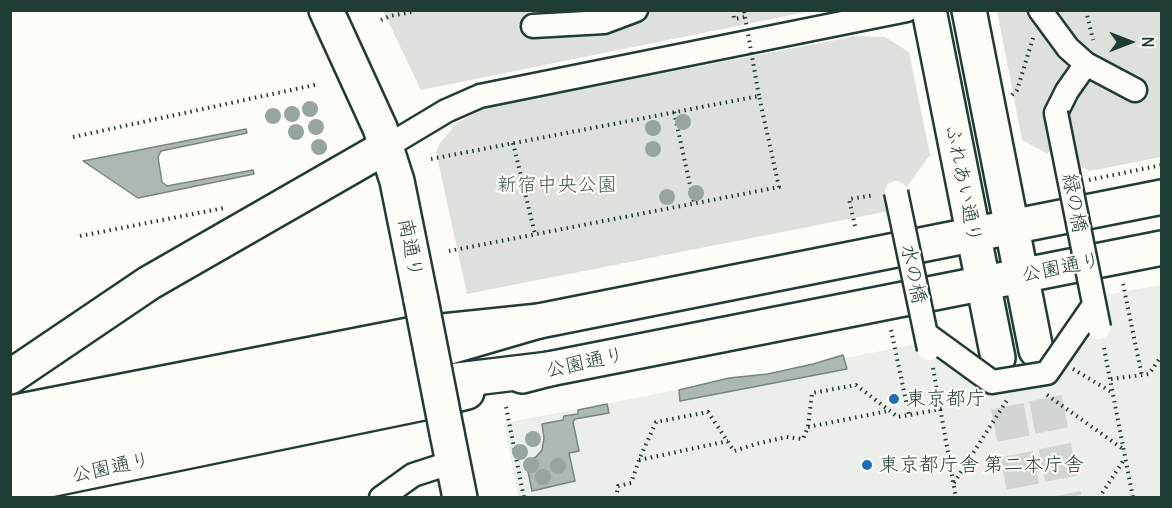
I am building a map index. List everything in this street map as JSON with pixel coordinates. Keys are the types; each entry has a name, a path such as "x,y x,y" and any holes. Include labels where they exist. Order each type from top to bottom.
{"main road":[{"name":"南通り","path":"326,10 380,128 397,181 460,498"},
{"name":"ふれあい通り","path":"929,10 983,283 1028,361"},
{"name":"ふれあい通り","path":"969,10 1021,276 1028,361"},
{"path":"10,377 149,283 386,147"},
{"path":"10,413 414,334 539,321 1161,197"},
{"name":"公園通り","path":"10,488 428,402 549,369 1161,248"},
{"path":"10,464 422,370 539,321"},
{"path":"10,438 422,370 549,369"}],"street":[{"path":"533,26 604,22 636,10"},
{"path":"386,147 446,111 480,96 907,10"},
{"path":"1040,11 1068,48 1086,64 1135,90"},
{"name":"緑の橋","path":"1086,64 1056,113 1099,328"},
{"name":"水の橋","path":"896,192 928,345"},
{"path":"928,345 992,382 1028,361 1094,305"},
{"path":"381,498 450,447"}],"path":[{"path":"733,10 734,19 745,17"},
{"path":"449,251 779,187 759,96 744,10"},
{"path":"1086,10 1093,41"},
{"path":"1017,90 1040,11"},
{"path":"381,20 412,12"},
{"path":"73,137 319,84"},
{"path":"431,159 759,96"},
{"path":"674,112 694,203"},
{"path":"513,143 534,234"},
{"path":"1080,182 1161,165"},
{"path":"855,226 849,199 896,192"},
{"path":"80,236 234,206"},
{"path":"1123,284 1142,376"},
{"path":"1099,328 1133,498"},
{"path":"891,330 909,416"},
{"path":"928,345 957,497"},
{"path":"1111,379 1149,374 1161,355"},
{"path":"1028,361 1113,393"},
{"path":"1028,361 1123,449"},
{"path":"954,483 1028,361"},
{"path":"616,498 618,486 631,483 656,422 708,412 734,451 786,437 803,439 808,427 812,393 856,385 898,417 942,409"},
{"path":"506,406 524,498"},
{"path":"808,427 888,411"},
{"path":"639,460 728,441"},
{"path":"1099,498 1125,458"}],"shaded area":[{"path":"246,129 247,133 161,151 158,157 162,182 167,186 253,170 254,174 138,198 83,161"},
{"name":"東京都庁","path":"1161,285 1161,497 518,497 504,423 939,340 992,376 1048,365 1099,296"},
{"path":"843,355 847,369 680,401 679,390 729,378 768,374"},
{"path":"607,404 609,413 575,419 573,422 579,451 569,453 575,481 532,491 526,462 536,457 542,450 544,438 542,424 563,420 564,416 578,414 578,410"}],"green space":[{"path":"383,11 811,11 421,90"},
{"path":"997,11 1161,11 1161,157 1090,171 1048,152 1048,154 1022,140"},
{"name":"新宿中央公園","path":"856,36 885,37 909,52 930,155 889,211 467,294 436,152 440,143 457,123 485,108"}],"tunnel":[{"path":"1036,350 1065,498"},
{"path":"998,358 1025,498"}],"place":[{"name":"東京都庁","path":"894,399"},
{"name":"東京都庁舎 第二本庁舎","path":"867,465"}]}
